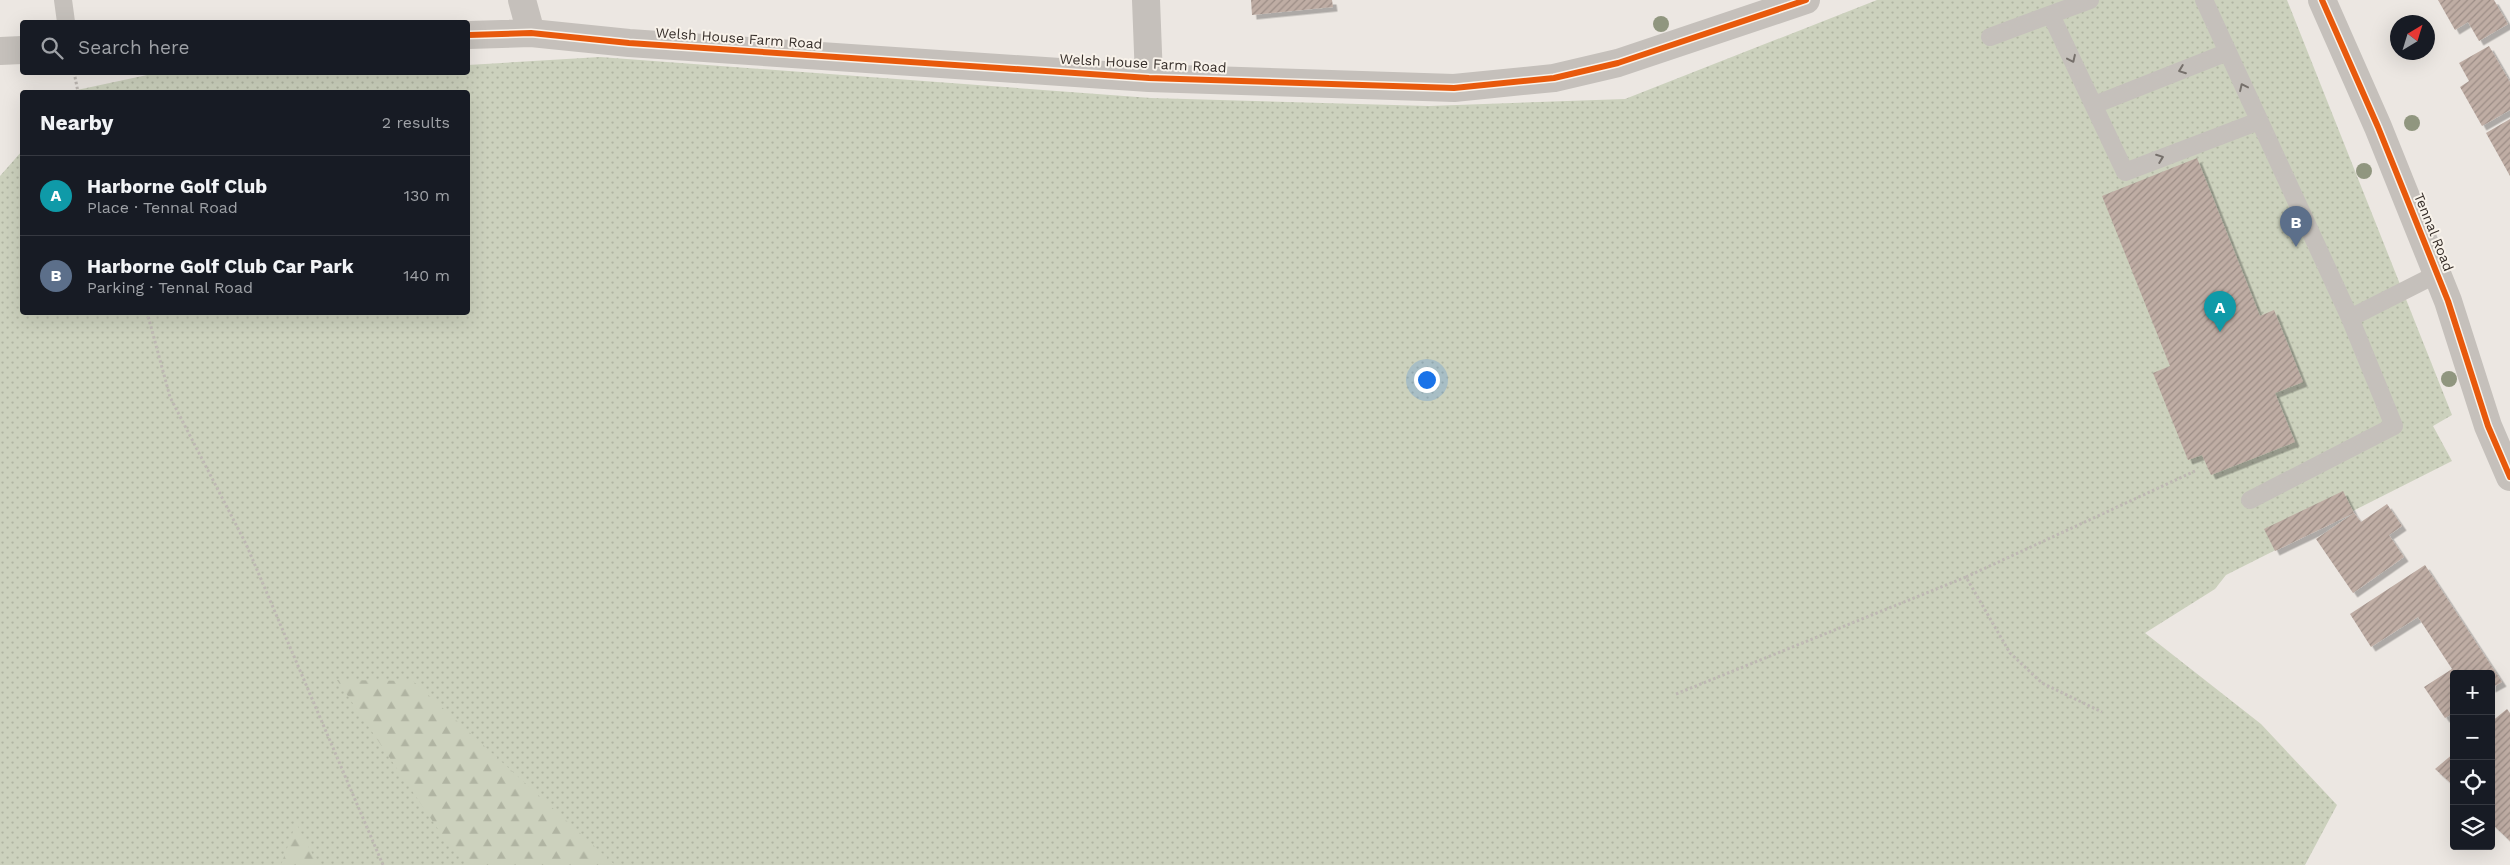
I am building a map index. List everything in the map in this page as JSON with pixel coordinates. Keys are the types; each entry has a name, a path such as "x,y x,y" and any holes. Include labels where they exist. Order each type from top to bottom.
{"street":[{"path":"522,0 531,33"},
{"path":"1146,0 1149,78"},
{"name":"Welsh House Farm Road","path":"470,35 531,33 638,44 1149,78 1454,88 1554,78 1618,62 1806,0"},
{"name":"Tennal Road","path":"2322,0 2378,127 2448,301 2488,426 2510,477"},
{"path":"0,51 20,50"}],"lane":[{"path":"63,0 66,20"},
{"path":"1990,37 2090,0"},
{"path":"2204,0 2350,318 2394,426 2250,500"},
{"path":"2052,15 2125,172 2259,121"},
{"path":"2094,104 2228,52"},
{"path":"2350,318 2437,274"}],"path":[{"path":"75,75 78,90"},
{"path":"147,315 170,397 246,544 383,865"},
{"path":"1676,694 1966,577 2195,470"},
{"path":"1966,577 2010,653 2042,683 2102,712"}],"green space":[{"path":"1877,0 2287,0 2452,415 2433,426 2452,461 2226,575 2215,589 2145,633 2261,724 2337,805 2305,865 0,865 0,176 20,153 20,315 470,315 470,90 77,90 147,75 470,75 470,65 600,57 1151,98 1429,106 1625,99"},
{"path":"337,680 413,681 615,865 472,865 446,841"},
{"path":"296,823 318,865 281,865"}],"building":[{"path":"1251,0 1332,0 1333,7 1252,15"},
{"path":"2438,0 2494,0 2508,24 2479,41 2468,22 2455,30"},
{"path":"2489,46 2510,82 2510,110 2482,126 2460,87 2469,81 2459,63"},
{"path":"2510,119 2510,176 2486,133"},
{"path":"2197,158 2260,316 2274,310 2303,382 2275,393 2295,442 2211,475 2202,455 2188,460 2153,373 2170,366 2102,196"},
{"path":"2343,491 2354,513 2275,551 2264,529"},
{"path":"2387,504 2402,526 2389,535 2404,557 2353,593 2316,539 2354,513 2361,522"},
{"path":"2425,565 2494,670 2450,670 2452,669 2418,617 2371,647 2350,614"},
{"path":"2450,670 2450,715 2445,718 2424,687"},
{"path":"2495,671 2502,682 2495,686"},
{"path":"2507,709 2510,713 2510,841 2495,827 2495,719"},
{"path":"2450,756 2450,782 2435,769"}],"cycle path":[{"path":"470,35 531,33 629,43 1149,78 1454,88 1554,78 1618,63 1806,0"},
{"path":"2322,0 2378,127 2448,301 2488,426 2510,477"}],"place":[{"name":"Harborne Golf Club Car Park","path":"2296,247"},
{"name":"Harborne Golf Club","path":"2220,332"}]}
